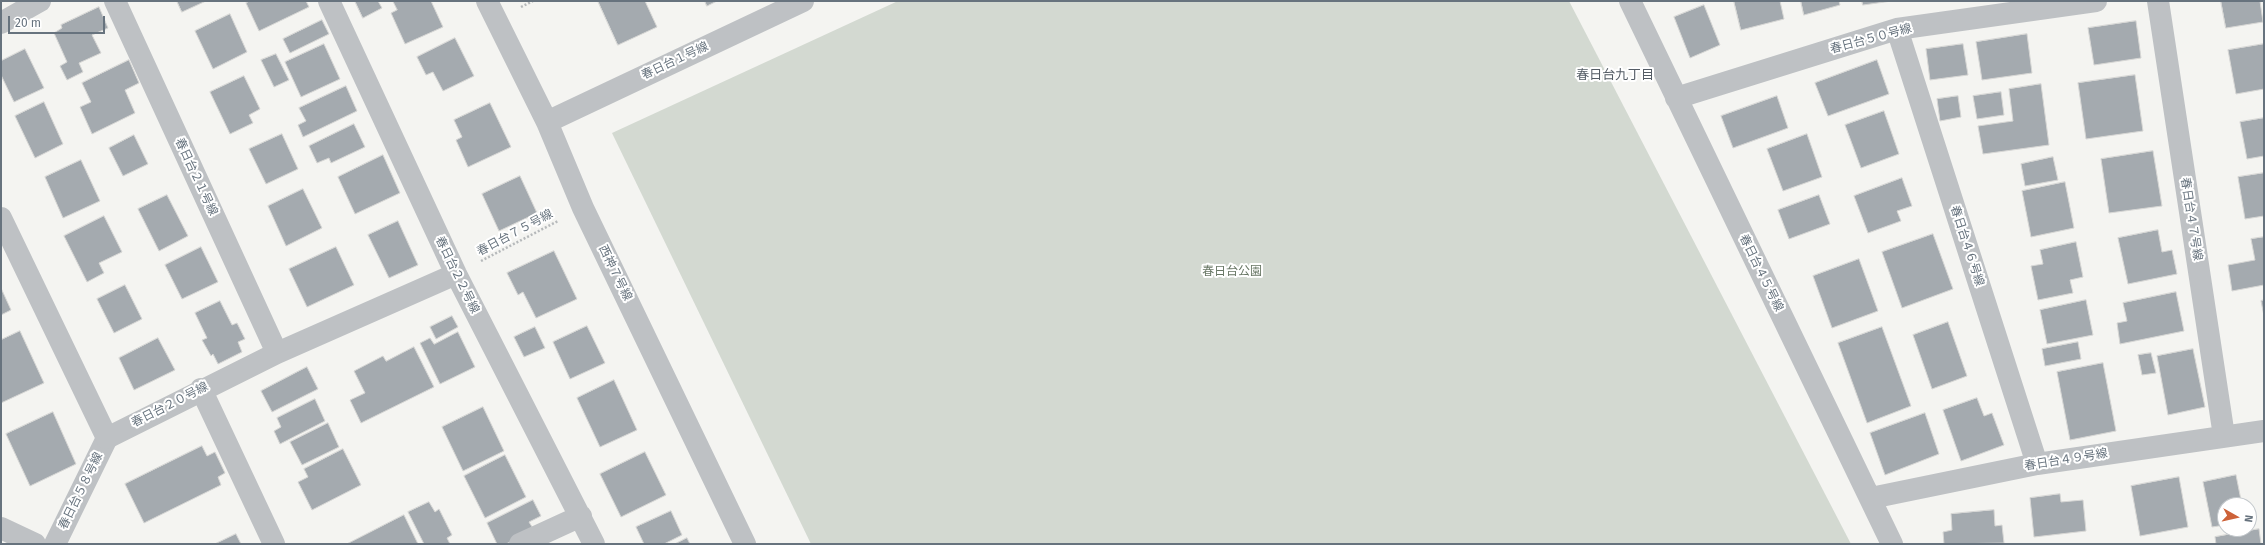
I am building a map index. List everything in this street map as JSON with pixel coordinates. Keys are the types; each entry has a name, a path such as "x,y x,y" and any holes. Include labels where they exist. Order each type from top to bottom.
{"street":[{"path":"1,23 40,1"},
{"name":"春日台２１号線","path":"115,1 278,353"},
{"name":"春日台２２号線","path":"329,1 456,274 582,516 594,544"},
{"name":"西神７号線","path":"487,1 547,122 583,208 745,544"},
{"name":"春日台１号線","path":"547,122 804,1"},
{"name":"春日台４５号線","path":"1630,1 1892,544"},
{"name":"春日台５０号線","path":"1676,98 1897,29 2096,1"},
{"name":"春日台４７号線","path":"2158,1 2224,436"},
{"name":"春日台４６号線","path":"1897,29 2037,464"},
{"path":"1,218 107,438"},
{"name":"春日台２０号線","path":"107,438 278,353 456,274"},
{"path":"201,390 274,544"},
{"name":"春日台４９号線","path":"1871,498 2037,464 2264,431"},
{"name":"春日台５８号線","path":"55,544 107,438"},
{"path":"520,544 582,516"},
{"path":"1,528 35,544"}],"path":[{"name":"春日台７５号線","path":"456,274 583,208"}],"green space":[{"name":"春日台公園","path":"898,1 1569,1 1851,544 811,544 612,133"}],"building":[{"path":"177,1 206,1 182,12"},
{"path":"250,1 306,1 309,7 259,31 246,3"},
{"path":"355,1 378,1 382,8 363,18"},
{"path":"393,1 431,1 443,27 405,44 391,13 397,10"},
{"path":"598,1 645,1 657,27 618,45"},
{"path":"705,1 717,1 707,6"},
{"path":"1734,1 1780,1 1784,19 1741,30"},
{"path":"1801,1 1839,1 1840,5 1804,15"},
{"path":"1862,1 1892,1 1863,5"},
{"path":"2221,1 2260,1 2263,22 2226,28"},
{"path":"1704,5 1720,45 1690,58 1674,17"},
{"path":"99,7 108,28 92,35 101,53 79,63 83,72 67,80 60,66 67,62 54,33 62,28 61,25"},
{"path":"230,14 247,52 213,69 195,31"},
{"path":"322,20 329,34 290,53 283,39"},
{"path":"2136,21 2141,58 2094,65 2088,28"},
{"path":"2027,34 2032,73 1982,80 1976,42"},
{"path":"455,38 474,76 443,91 433,72 426,75 417,57"},
{"path":"324,44 340,79 301,97 285,62"},
{"path":"1963,44 1968,75 1930,80 1926,49"},
{"path":"2264,44 2264,89 2236,94 2228,50"},
{"path":"25,49 44,88 14,102 1,75 1,61"},
{"path":"276,54 289,80 274,87 261,60"},
{"path":"129,60 139,83 125,90 135,113 92,134 80,107 91,102 82,83"},
{"path":"1877,60 1889,94 1828,116 1815,83"},
{"path":"2135,75 2143,131 2086,139 2078,83"},
{"path":"244,76 260,109 249,115 253,123 230,134 210,92"},
{"path":"2041,84 2049,145 1983,154 1978,126 2013,121 2009,89"},
{"path":"346,86 357,111 303,137 298,125 306,121 299,108"},
{"path":"2001,92 2004,115 1977,119 1973,96"},
{"path":"1777,96 1788,128 1733,148 1721,116"},
{"path":"1958,96 1961,117 1940,121 1937,99"},
{"path":"44,102 63,144 35,158 15,116"},
{"path":"490,103 511,147 468,167 456,140 462,137 454,120"},
{"path":"1884,111 1899,154 1861,168 1845,125"},
{"path":"2264,118 2264,156 2247,159 2240,122"},
{"path":"354,124 365,147 331,163 329,158 317,163 309,146"},
{"path":"282,134 298,169 266,184 249,149"},
{"path":"1807,134 1822,177 1783,191 1767,149"},
{"path":"134,135 148,164 123,176 109,148"},
{"path":"2153,151 2162,206 2109,213 2101,159"},
{"path":"383,155 400,193 355,214 338,177"},
{"path":"2053,157 2058,180 2025,186 2021,164"},
{"path":"81,160 100,201 63,218 45,177"},
{"path":"2264,173 2264,216 2245,219 2238,177"},
{"path":"520,176 537,213 499,231 482,194"},
{"path":"1902,178 1912,206 1897,211 1901,221 1868,233 1854,196"},
{"path":"2065,182 2074,228 2031,237 2022,191"},
{"path":"303,189 322,228 286,246 268,206"},
{"path":"167,195 188,236 159,251 138,209"},
{"path":"1819,195 1830,224 1789,239 1778,210"},
{"path":"104,216 122,252 99,263 104,273 87,282 64,236"},
{"path":"398,221 418,265 389,278 368,235"},
{"path":"2158,230 2162,252 2172,250 2177,274 2128,284 2118,238"},
{"path":"1933,234 1953,289 1902,308 1882,252"},
{"path":"2264,237 2264,285 2232,291 2228,265 2255,260 2251,239"},
{"path":"2076,242 2083,277 2070,280 2073,293 2038,300 2031,266 2043,264 2040,250"},
{"path":"201,247 218,282 182,299 165,265"},
{"path":"336,247 354,285 307,307 289,269"},
{"path":"554,251 577,299 536,318 523,292 518,295 507,273"},
{"path":"1859,259 1878,311 1832,328 1813,276"},
{"path":"125,285 142,319 114,333 97,299"},
{"path":"1,288 11,310 1,315"},
{"path":"2176,292 2184,331 2120,344 2117,323 2127,321 2123,303"},
{"path":"2086,300 2093,335 2047,344 2040,310"},
{"path":"2264,300 2264,316 2261,301"},
{"path":"220,301 232,325 237,323 245,339 238,342 242,352 218,364 213,354 211,356 202,340 207,338 195,313"},
{"path":"452,316 458,327 436,339 430,327"},
{"path":"1948,322 1967,376 1932,389 1913,335"},
{"path":"587,326 605,363 570,379 553,342"},
{"path":"535,327 545,348 524,357 514,337"},
{"path":"1882,327 1911,406 1867,423 1838,343"},
{"path":"20,331 44,383 1,403 1,340"},
{"path":"458,332 475,367 440,384 420,343 430,338 434,344"},
{"path":"158,338 175,370 134,390 119,358"},
{"path":"2078,342 2081,359 2045,366 2042,349"},
{"path":"414,347 434,387 361,423 350,400 365,393 354,371 383,356 386,361"},
{"path":"2193,349 2205,407 2168,415 2157,356"},
{"path":"2151,353 2156,373 2142,375 2138,355"},
{"path":"2103,363 2116,431 2070,440 2057,372"},
{"path":"307,367 318,389 272,412 261,391"},
{"path":"614,380 637,430 600,447 577,398"},
{"path":"1977,398 1984,416 1992,413 2004,445 1961,461 1943,410"},
{"path":"315,399 325,421 280,444 274,431 281,427 277,418"},
{"path":"483,407 504,451 463,471 442,427"},
{"path":"53,412 76,464 30,486 6,434"},
{"path":"1925,413 1939,454 1885,475 1870,433"},
{"path":"328,423 339,447 302,465 290,442"},
{"path":"202,446 207,456 215,452 225,473 218,477 221,485 144,523 125,484"},
{"path":"343,449 361,485 312,510 298,482 308,477 304,469"},
{"path":"645,452 666,495 621,517 600,474"},
{"path":"505,455 526,497 485,518 464,476"},
{"path":"2236,475 2240,497 2217,497 2217,526 2212,527 2203,482"},
{"path":"2179,477 2188,527 2140,536 2131,486"},
{"path":"2060,494 2061,502 2083,500 2086,531 2034,537 2030,498"},
{"path":"533,500 541,516 529,522 534,530 506,544 497,544 487,523"},
{"path":"429,502 435,512 439,509 452,535 447,538 450,544 424,544 408,512"},
{"path":"1994,510 1995,526 2002,525 2004,543 1944,544 1943,532 1952,530 1951,514"},
{"path":"671,511 682,535 664,544 644,544 636,527"},
{"path":"404,515 418,544 347,544"},
{"path":"2257,529 2259,529 2261,544 2216,544 2215,537 2217,537 2257,537"},
{"path":"236,534 241,544 215,544"},
{"path":"687,538 690,544 675,544"}],"district":[{"name":"春日台九丁目","path":"1615,75"}]}
